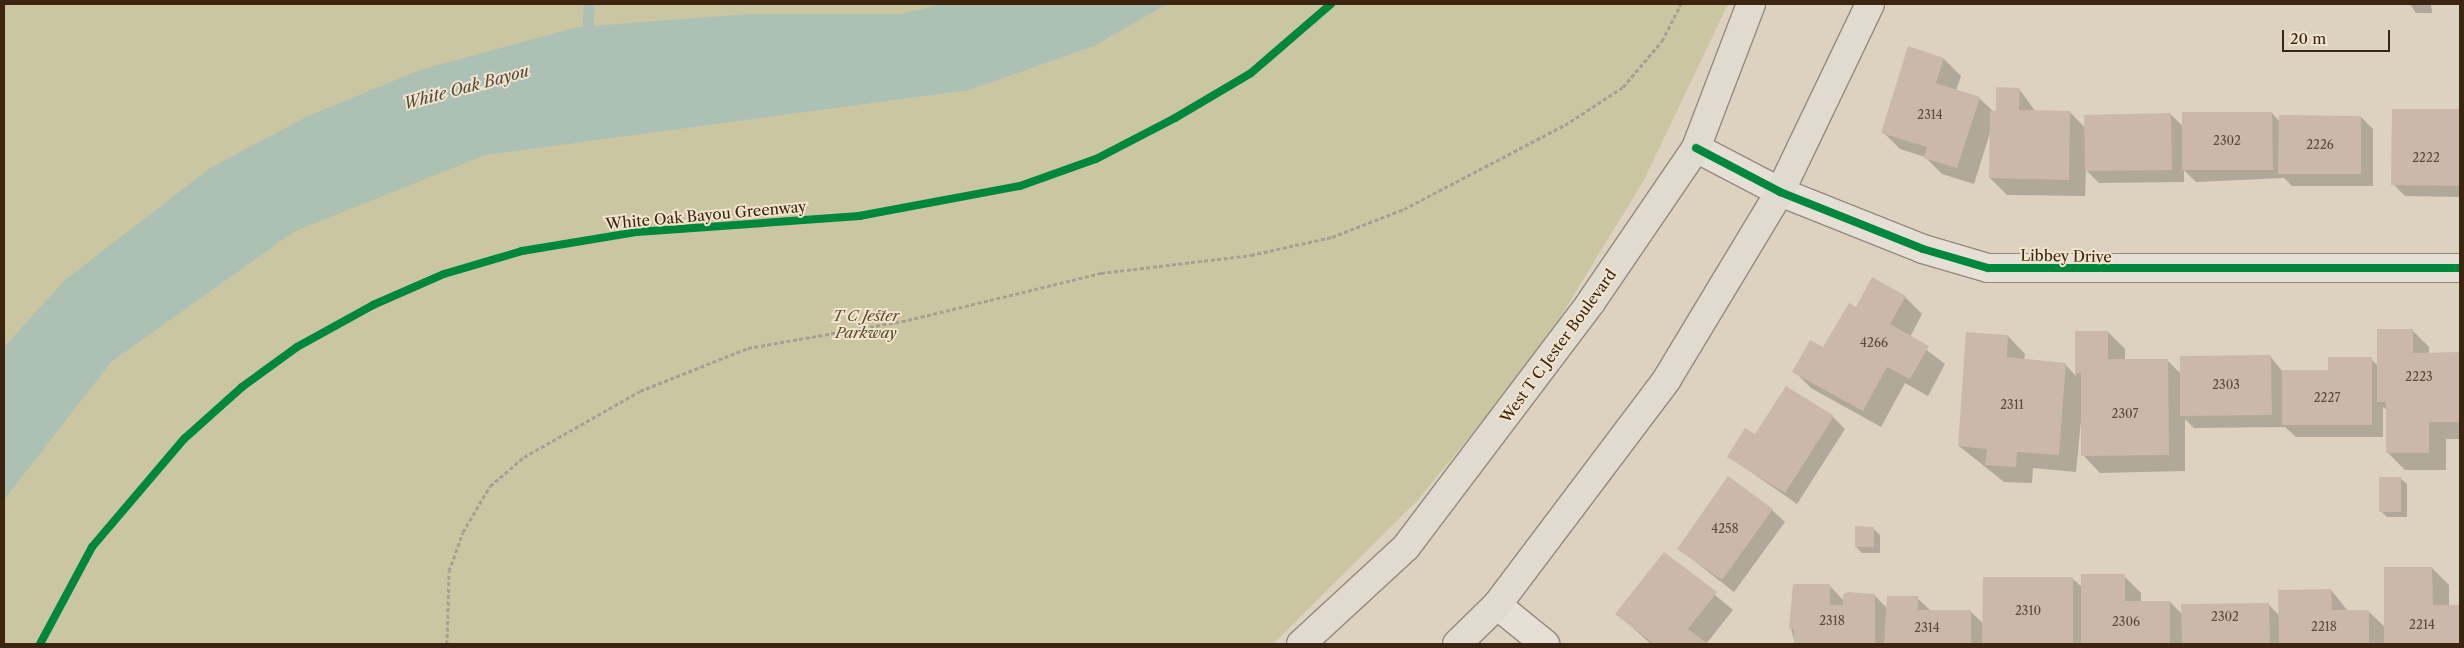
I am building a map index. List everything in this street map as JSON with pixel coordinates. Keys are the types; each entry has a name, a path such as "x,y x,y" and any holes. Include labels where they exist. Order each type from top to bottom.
{"main road":[{"name":"West T C Jester Boulevard","path":"1301,644 1406,547 1591,302 1696,148 1751,4"},
{"path":"1457,644 1497,605 1667,379 1780,192 1870,4"}],"street":[{"name":"Libbey Drive","path":"1696,148 1780,192 1923,249 1988,268 2460,268"},
{"path":"1497,605 1545,644"}],"path":[{"path":"448,644 450,571 462,532 490,486 524,456 640,391 748,348 908,320 1101,273 1250,254 1332,237 1404,209 1565,125 1623,86 1662,40 1681,4"},
{"path":"281,644 290,644"}],"green space":[{"name":"T C Jester Parkway","path":"4,4 1728,4 1644,180 1561,316 1516,380 1417,501 1273,644 4,644"}],"water":[{"name":"White Oak Bayou","path":"944,4 1167,4 1094,46 969,90 485,155 295,231 111,362 4,500 4,347 65,280 210,168 308,116 420,70 578,27 749,14 900,14"}],"building":[{"path":"1908,46 1944,58 1936,83 1980,97 1957,168 1924,158 1927,147 1881,133"},
{"path":"1996,87 2020,88 2019,110 2070,111 2069,180 1989,178 1990,111 1996,111"},
{"path":"2392,109 2460,109 2459,186 2391,185"},
{"path":"2182,112 2272,112 2273,170 2182,170"},
{"path":"2171,113 2172,170 2085,171 2084,115"},
{"path":"2279,115 2361,116 2361,174 2278,174"},
{"path":"1872,277 1906,296 1890,324 1929,346 1910,379 1887,367 1863,411 1792,372 1810,340 1823,347 1849,303 1856,307"},
{"path":"2377,329 2413,329 2413,353 2460,352 2460,422 2429,422 2429,453 2386,453 2386,402 2377,402"},
{"path":"2075,331 2108,331 2108,359 2168,359 2169,455 2081,456 2081,373 2075,373"},
{"path":"1966,332 2008,335 2007,357 2066,363 2059,455 2017,452 2016,467 1985,465 1987,449 1958,446"},
{"path":"2271,355 2272,415 2180,416 2180,356"},
{"path":"2328,357 2372,357 2372,425 2282,425 2282,370 2328,370"},
{"path":"1786,386 1834,416 1785,493 1727,457 1745,428 1755,434"},
{"path":"1728,476 1773,509 1722,580 1677,549"},
{"path":"2379,477 2401,477 2401,512 2379,512"},
{"path":"1855,526 1874,527 1874,547 1855,547"},
{"path":"1664,552 1717,592 1688,629 1708,644 1654,644 1615,614"},
{"path":"2384,567 2432,567 2433,605 2460,605 2460,644 2384,644"},
{"path":"2081,574 2125,574 2125,601 2170,601 2170,644 2081,644"},
{"path":"1983,577 2073,577 2073,644 1982,644"},
{"path":"1793,584 1830,584 1830,605 1843,605 1843,594 1848,592 1875,594 1875,644 1794,644 1794,629 1789,629"},
{"path":"2331,589 2332,610 2369,610 2369,644 2279,644 2278,590"},
{"path":"1887,596 1918,596 1918,610 1971,610 1971,644 1884,644"},
{"path":"2269,603 2270,644 2182,644 2181,604"}],"waterway":[{"path":"587,39 589,4"}],"cycle path":[{"name":"White Oak Bayou Greenway","path":"40,644 92,547 184,439 242,387 297,347 373,305 444,274 522,251 637,232 859,216 1020,186 1096,159 1175,118 1251,73 1331,4"},
{"path":"1696,148 1780,192 1923,249 1988,268 2460,268"}]}
